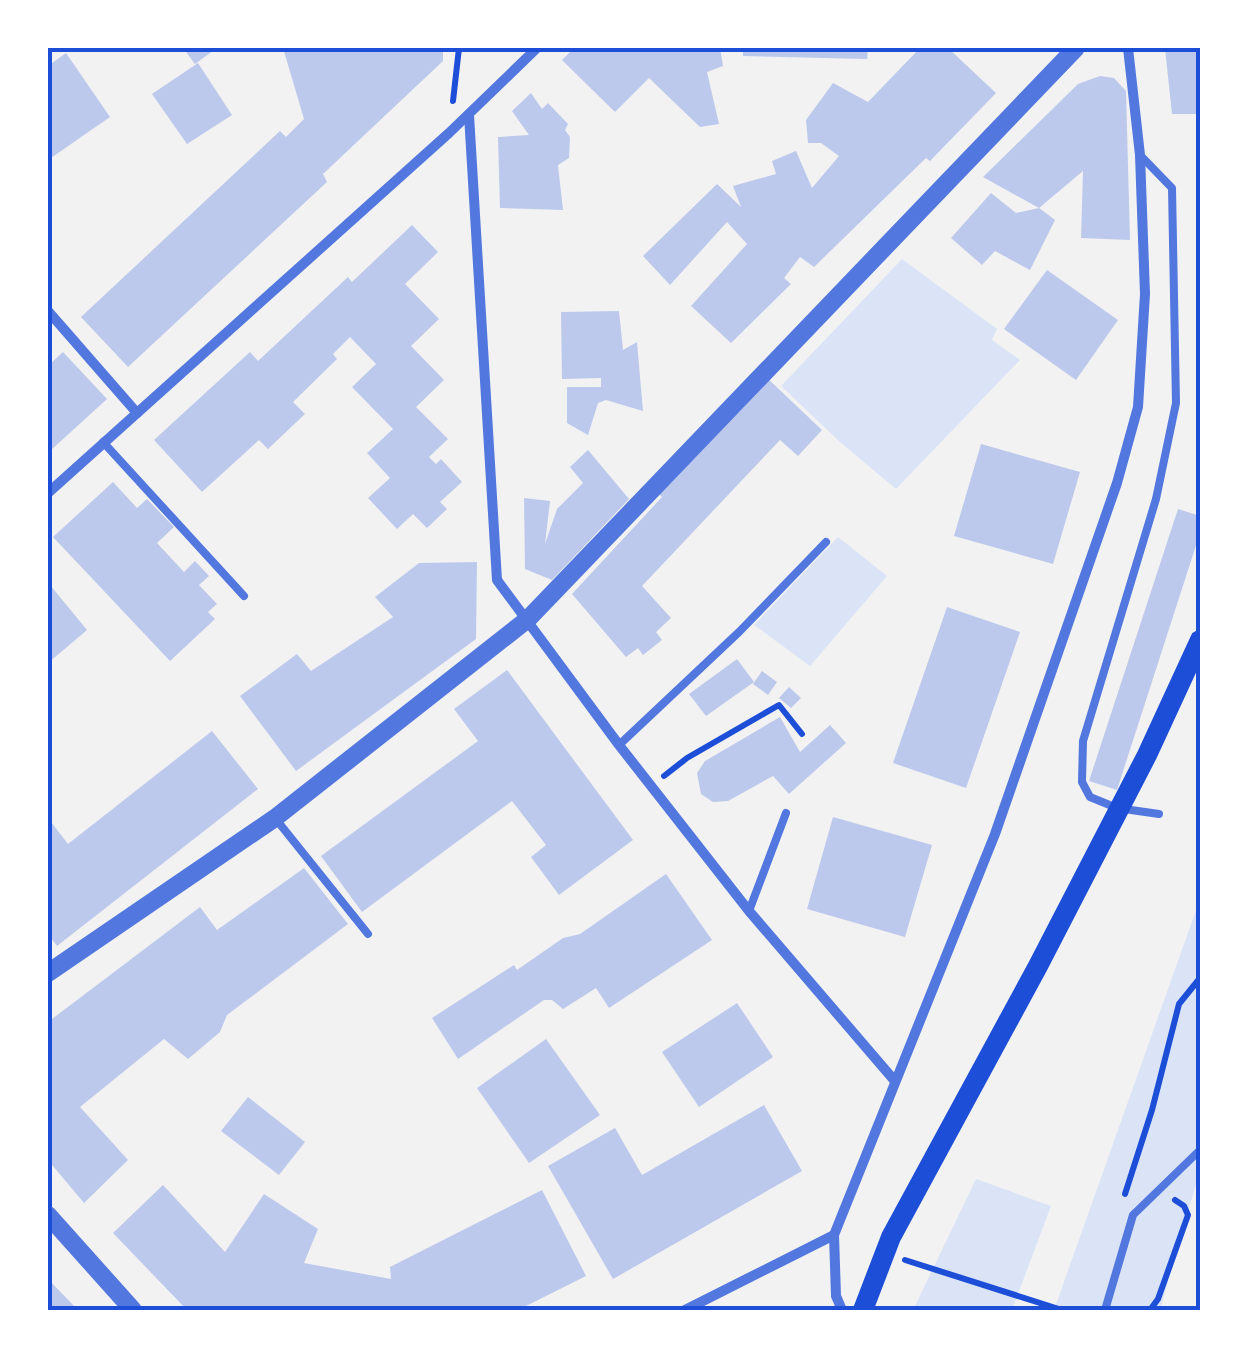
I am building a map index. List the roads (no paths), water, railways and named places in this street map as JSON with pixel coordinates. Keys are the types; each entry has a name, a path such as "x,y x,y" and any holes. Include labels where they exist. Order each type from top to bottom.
{"main road":[{"path":"863,1310 892,1236 1038,966 1200,640"}],"street":[{"path":"48,493 469,115 534,48"},
{"path":"48,972 275,818 528,619 1076,48"},
{"path":"842,1310 836,1296 834,1235 995,834 1117,483 1138,407 1146,294 1140,155 1128,48"},
{"path":"469,115 496,580 748,910 894,1080"},
{"path":"48,311 137,413"},
{"path":"48,1215 133,1310"},
{"path":"685,1310 834,1235"}],"lane":[{"path":"1140,155 1172,188 1176,404 1156,499 1083,741 1082,782 1090,797 1117,808 1159,814"},
{"path":"102,442 244,596"},
{"path":"619,745 739,632 826,542"},
{"path":"748,910 786,812"},
{"path":"275,818 368,934"},
{"path":"1106,1310 1133,1215 1200,1150"}]}
